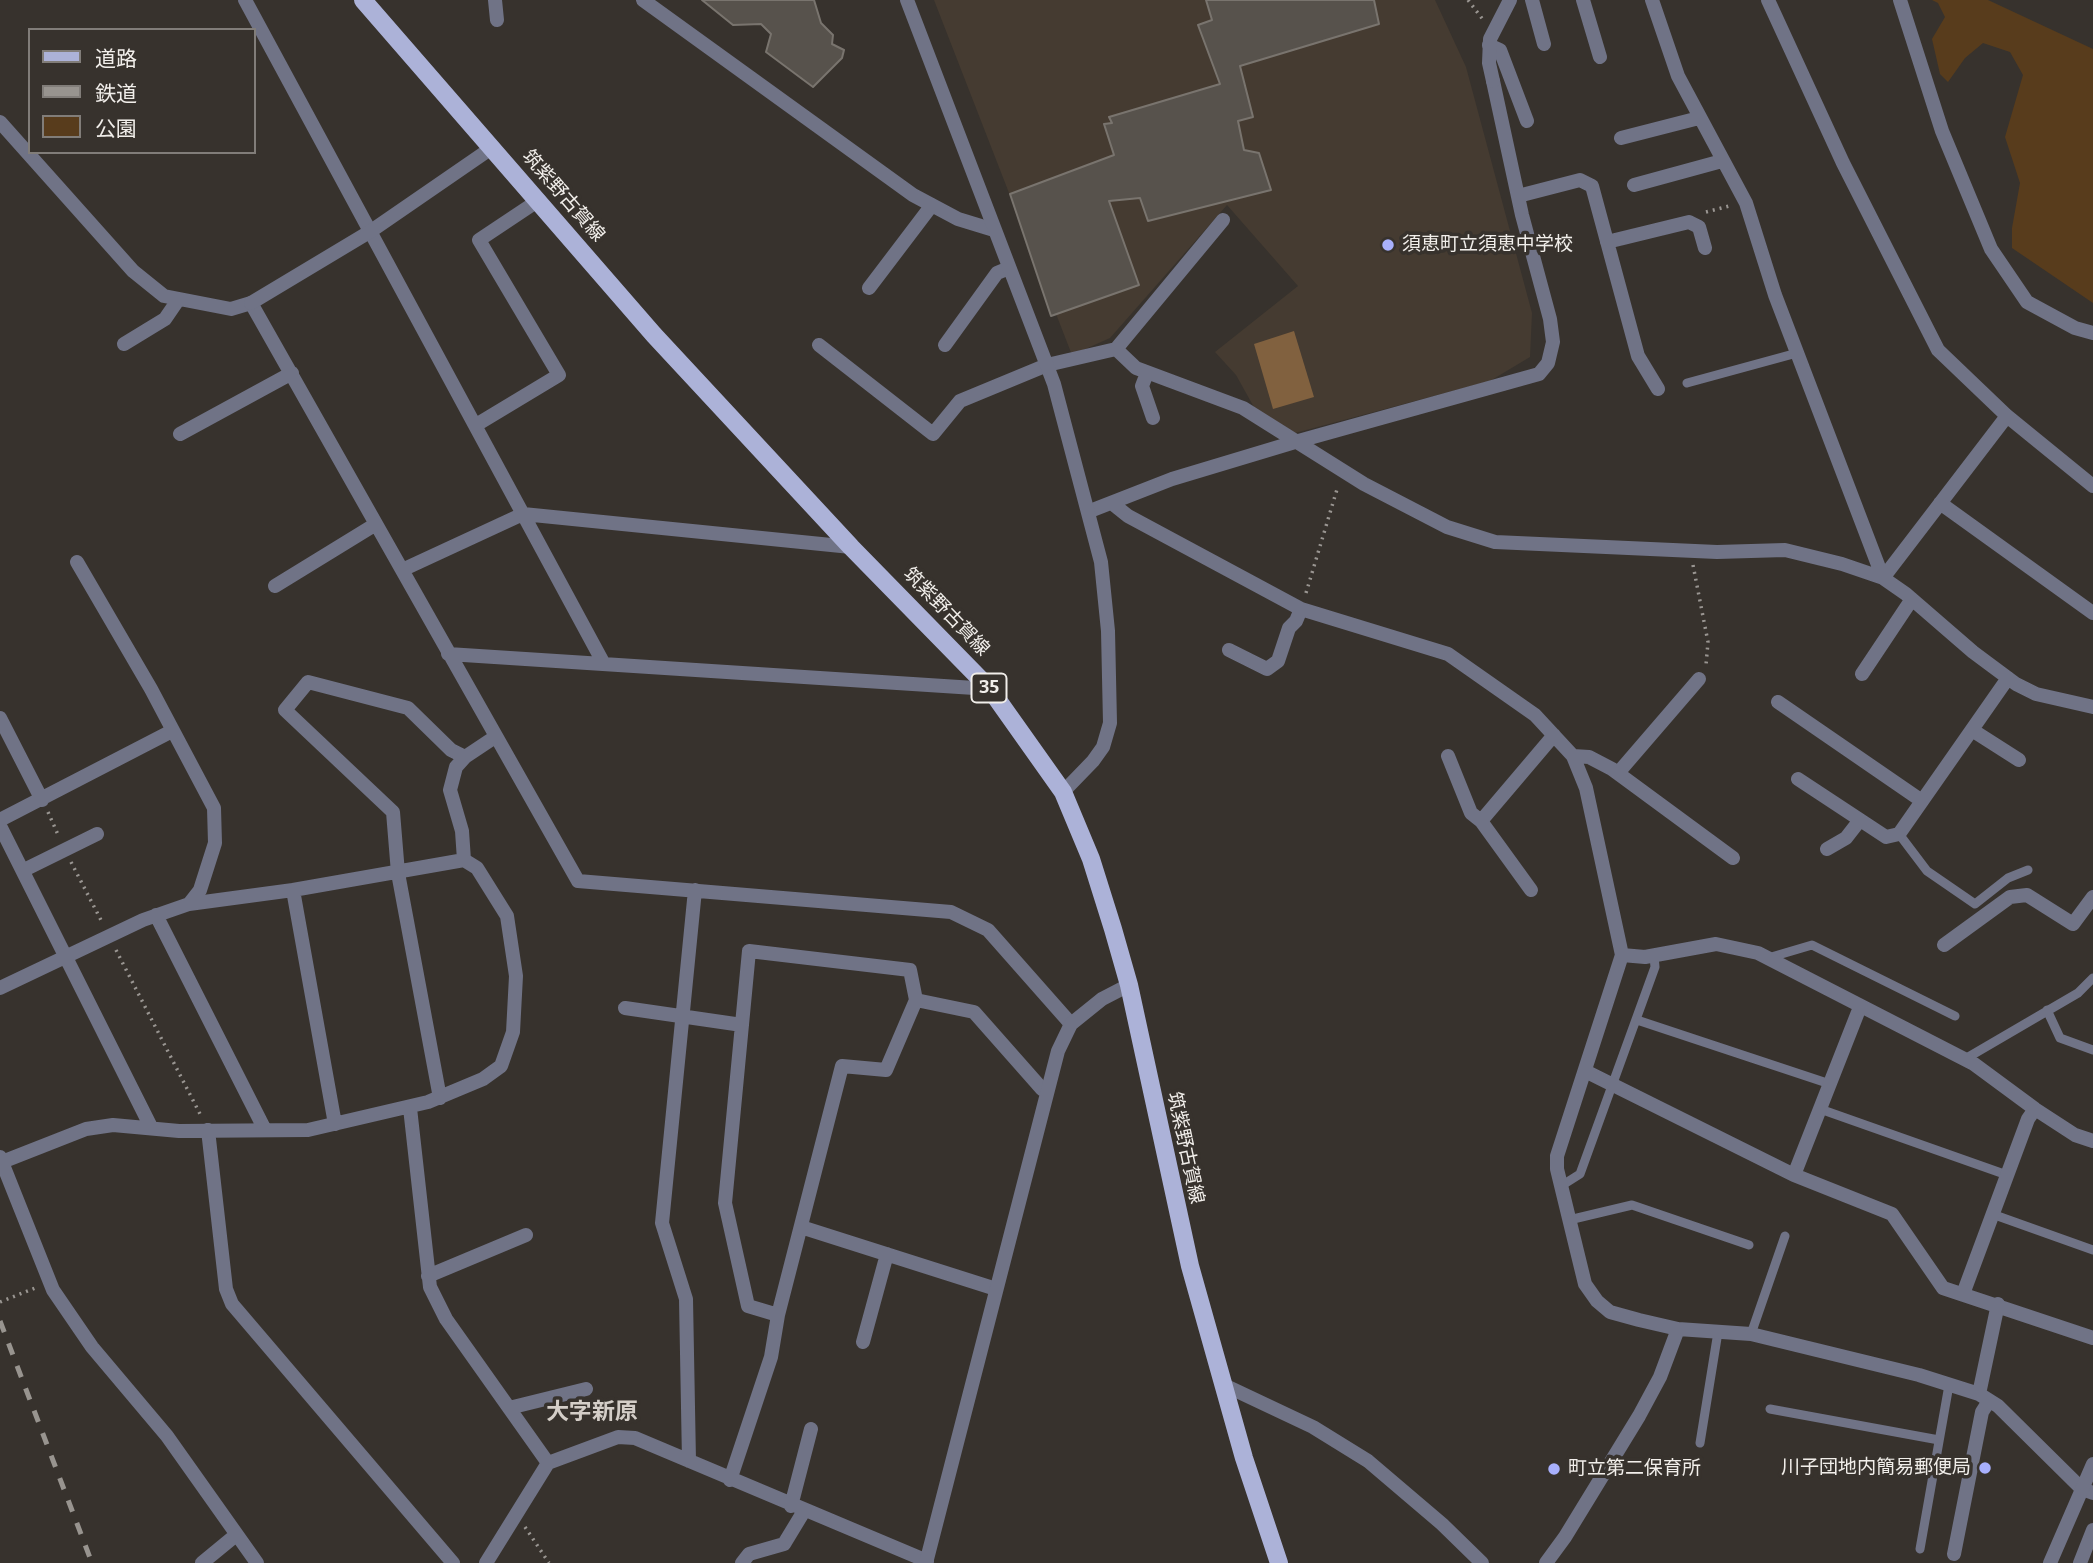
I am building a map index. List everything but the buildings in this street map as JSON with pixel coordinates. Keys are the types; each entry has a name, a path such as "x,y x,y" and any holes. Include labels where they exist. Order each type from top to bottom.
{"main road":[{"name":"筑紫野古賀線","path":"363,0 654,335 851,547 990,689 1063,792 1101,888 1129,985 1190,1266 1244,1458 1279,1563"}],"street":[{"path":"245,0 604,664"},
{"path":"495,0 497,20"},
{"path":"643,0 913,195 958,219 994,230"},
{"path":"906,0 1047,365 1090,511 1101,562 1107,617 1110,723 1098,754 1063,792"},
{"path":"1090,511 1172,479 1539,374 1548,363 1553,342 1547,306 1518,196 1489,63 1489,45 1494,28 1510,0"},
{"path":"1532,0 1544,44"},
{"path":"1583,0 1600,57"},
{"path":"1652,0 1678,76 1721,161 1746,202 1797,353 1883,578"},
{"path":"1768,0 1843,163 1938,350 2007,416 2093,486"},
{"path":"1900,0 1942,131 1991,249 2028,302 2075,328 2093,333"},
{"path":"1489,45 1500,50 1527,121"},
{"path":"1621,138 1699,118"},
{"path":"0,122 28,153"},
{"path":"29,154 133,271 164,296 231,309 251,303 371,231 493,147"},
{"path":"1634,185 1721,161"},
{"path":"1518,196 1580,180 1592,186 1638,356 1658,389"},
{"path":"475,425 559,375 479,240 539,200"},
{"path":"869,288 932,205"},
{"path":"820,345 933,434 960,401 1047,365 1116,349 1223,220"},
{"path":"1607,242 1689,222 1699,227 1705,248"},
{"path":"944,345 997,273 1009,268"},
{"path":"124,344 165,319 178,300"},
{"path":"251,303 578,881 951,912 988,930 1071,1024"},
{"path":"1116,349 1136,368 1243,408 1343,471 1420,514 1495,542 1690,551 1785,550 1883,578 2008,678 2036,694 2093,707"},
{"path":"180,434 292,373"},
{"path":"1147,373 1142,386 1153,418"},
{"path":"1883,578 2007,416"},
{"path":"1940,503 2093,613"},
{"path":"1113,504 1128,516 1301,609 1448,654 1535,715 1573,756 1586,788 1622,955 1557,1156 1561,1186 1585,1284 1597,1301 1610,1312 1678,1329 1751,1334 1948,1385 1984,1397 2088,1491"},
{"path":"402,570 523,514 851,547"},
{"path":"275,586 376,524"},
{"path":"77,562 214,808 215,843 200,890 189,904"},
{"path":"1861,674 1912,599"},
{"path":"1229,650 1267,669 1278,661 1289,628 1301,609"},
{"path":"448,654 990,689"},
{"path":"1798,779 1886,837 1899,834 2008,678"},
{"path":"1618,773 1699,679"},
{"path":"440,1098 398,873 393,811 285,710 308,682 408,708 450,750 465,757"},
{"path":"1778,702 1922,801"},
{"path":"0,718 43,800"},
{"path":"1972,730 2019,760"},
{"path":"0,820 172,731"},
{"path":"1481,821 1554,735"},
{"path":"464,860 462,831 450,790 456,767 465,757 495,737"},
{"path":"1448,756 1471,813 1481,821 1531,890"},
{"path":"1573,756 1589,757 1618,773 1733,858"},
{"path":"1827,849 1846,838 1860,820"},
{"path":"0,826 24,870 64,959 151,1127"},
{"path":"24,870 97,834"},
{"path":"0,988 156,915 189,904 293,890 464,860 477,868 508,916 516,976 513,1032 501,1066 483,1079 411,1108 308,1130 208,1130 113,1125 86,1129 1,1159 50,1283 92,1347 167,1436 257,1563"},
{"path":"293,890 335,1124"},
{"path":"689,1461 686,1299 662,1223 695,890"},
{"path":"1944,945 2010,897 2027,895 2073,925 2093,897"},
{"path":"156,915 265,1130"},
{"path":"1622,955 1654,956 1716,944 1737,946 1768,958 1965,1059 2075,1135 2093,1141"},
{"path":"730,1480 771,1357 778,1315 842,1066 886,1070 916,1000 910,970 749,951 725,1203 748,1306 778,1315"},
{"path":"486,1563 548,1463 618,1437 635,1438 926,1562 1058,1051 1071,1024 1102,999 1129,985"},
{"path":"916,1000 974,1012 1042,1089"},
{"path":"1794,1175 1860,1007"},
{"path":"625,1008 742,1025"},
{"path":"1585,1071 1794,1175 1892,1214 1943,1288 1998,1304 2093,1338"},
{"path":"411,1108 430,1287 446,1319 548,1463"},
{"path":"1963,1294 2028,1119 2035,1109"},
{"path":"208,1130 226,1289 232,1304 453,1563"},
{"path":"801,1227 996,1289"},
{"path":"428,1276 526,1235"},
{"path":"863,1342 887,1254"},
{"path":"1954,1554 1982,1412 1998,1304"},
{"path":"1546,1563 1565,1537 1639,1416 1660,1377 1678,1329"},
{"path":"1224,1385 1313,1427 1368,1461 1442,1524 1482,1563"},
{"path":"509,1408 586,1390"},
{"path":"741,1563 748,1554 784,1544 798,1509 811,1429"},
{"path":"2050,1563 2088,1491 2093,1464"},
{"path":"2080,1563 2093,1530"},
{"path":"202,1563 236,1535"}],"lane":[{"path":"1687,383 1797,353"},
{"path":"1899,834 1927,871 1975,904 2008,878 2028,870"},
{"path":"1768,958 1812,945 1955,1016"},
{"path":"1561,1186 1580,1174 1655,967 1654,956"},
{"path":"1965,1059 2078,993 2093,978"},
{"path":"2047,1010 2060,1038 2093,1050"},
{"path":"1637,1020 1830,1084"},
{"path":"1820,1109 2007,1175"},
{"path":"1569,1220 1632,1205 1749,1245"},
{"path":"1992,1214 2093,1250"},
{"path":"1751,1334 1786,1236"},
{"path":"1700,1443 1718,1332"},
{"path":"1920,1549 1948,1385"},
{"path":"1770,1409 1939,1440"}],"path":[{"path":"1468,0 1479,17 1494,28"},
{"path":"1689,222 1706,212 1746,202"},
{"path":"1301,609 1343,471"},
{"path":"1690,551 1708,642 1706,664 1699,679"},
{"path":"43,800 65,850 208,1130"},
{"path":"0,1302 50,1283"},
{"path":"516,1514 550,1563"}],"shaded area":[{"name":"須恵町立須恵中学校","path":"934,0 1435,0 1466,67 1532,313 1530,357 1490,381 1295,433 1255,409 1236,375 1215,352 1298,286 1227,205 1110,338 1072,355"},
{"path":"1294,331 1314,397 1273,409 1254,344"}],"green space":[{"path":"1932,0 1988,0 2093,49 2093,303 2012,248 2012,228 2020,183 2005,137 2023,75 2010,52 1983,43 1965,58 1948,82 1940,74 1932,39 1945,17 1938,3"}],"railway":[{"path":"0,1321 92,1563"}],"place":[{"name":"須恵町立須恵中学校","path":"1388,245"},
{"name":"川子団地内簡易郵便局","path":"1985,1468"},
{"name":"町立第二保育所","path":"1554,1469"}],"district":[{"name":"大字新原","path":"592,1413"}]}
